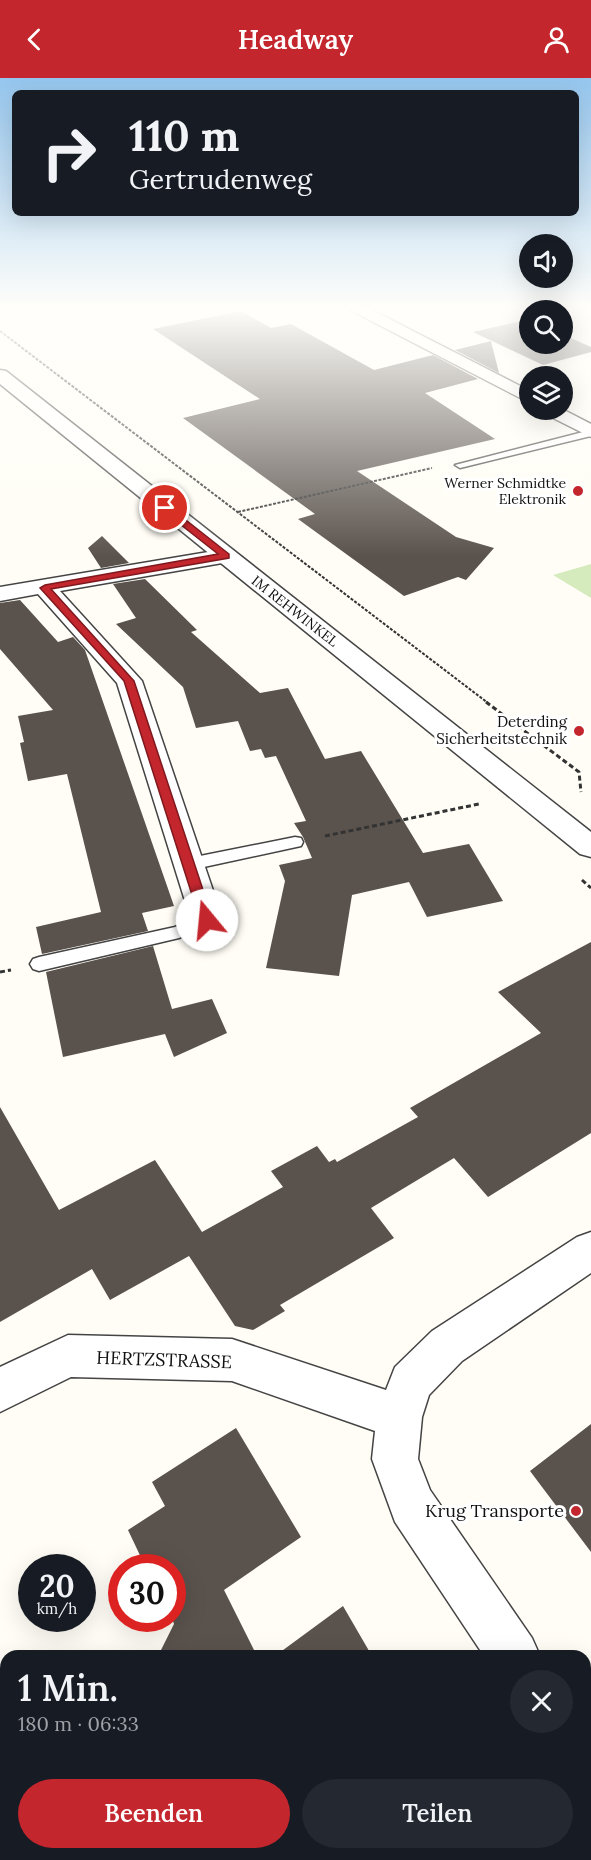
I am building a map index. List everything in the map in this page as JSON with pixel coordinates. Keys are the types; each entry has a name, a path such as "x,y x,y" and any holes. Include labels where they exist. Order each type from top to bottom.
{"street":[{"name":"IM REHWINKEL","path":"20,391 591,847"},
{"path":"569,420 591,432"},
{"path":"0,594 226,556"},
{"path":"45,588 129,681 207,920"},
{"path":"510,1650 412,1505 395,1460 399,1416 411,1382 447,1346 591,1250"},
{"name":"HERTZSTRASSE","path":"0,1390 68,1356 232,1360 399,1416"}],"lane":[{"path":"460,465 591,432"},
{"path":"190,864 295,842"},
{"path":"39,964 178,932 207,920"}],"path":[{"path":"78,391 579,772 581,798"},
{"path":"182,522 237,513 443,466 460,465"},
{"path":"295,842 490,803"}],"green space":[{"path":"591,564 591,598 553,575"}],"building":[{"path":"248,391 432,391 425,393 495,439 357,471 456,537 494,548 466,580 458,577 404,596 298,519 315,514 183,418 260,399"},
{"path":"102,536 129,563 101,568 88,548"},
{"path":"145,579 197,630 191,632 260,693 288,688 325,759 361,751 423,853 469,844 503,901 427,917 409,882 352,895 339,976 266,968 285,881 279,865 312,858 294,823 306,821 276,756 265,758 261,749 250,751 238,721 196,728 183,687 116,624 136,618 113,584"},
{"path":"20,600 58,642 73,637 85,650 174,906 142,913 148,931 42,954 36,927 101,912 67,774 28,781 20,743 24,742 18,716 53,710 0,649 0,603"},
{"path":"591,942 591,1133 488,1197 454,1158 371,1208 394,1238 280,1305 285,1311 253,1330 235,1326 189,1256 110,1300 92,1269 0,1322 0,1107 59,1210 155,1160 202,1232 283,1187 271,1171 317,1146 329,1162 335,1159 337,1162 418,1117 410,1108 541,1033 498,992"},
{"path":"153,946 172,1009 212,999 227,1033 174,1057 165,1034 63,1057 46,972"},
{"name":"Krug Transporte","path":"591,1424 591,1552 530,1471"},
{"path":"236,1428 301,1537 224,1590 254,1650 161,1650 170,1632 186,1632 186,1554 139,1554 128,1530 165,1506 152,1482"},
{"path":"343,1606 369,1650 283,1650"}],"place":[{"name":"Werner Schmidtke Elektronik","path":"578,491"},
{"name":"Deterding Sicherheitstechnik","path":"579,731"},
{"name":"Krug Transporte","path":"576,1511"}],"route":[{"path":"165,508 226,556 45,588 129,681 207,920"}]}
